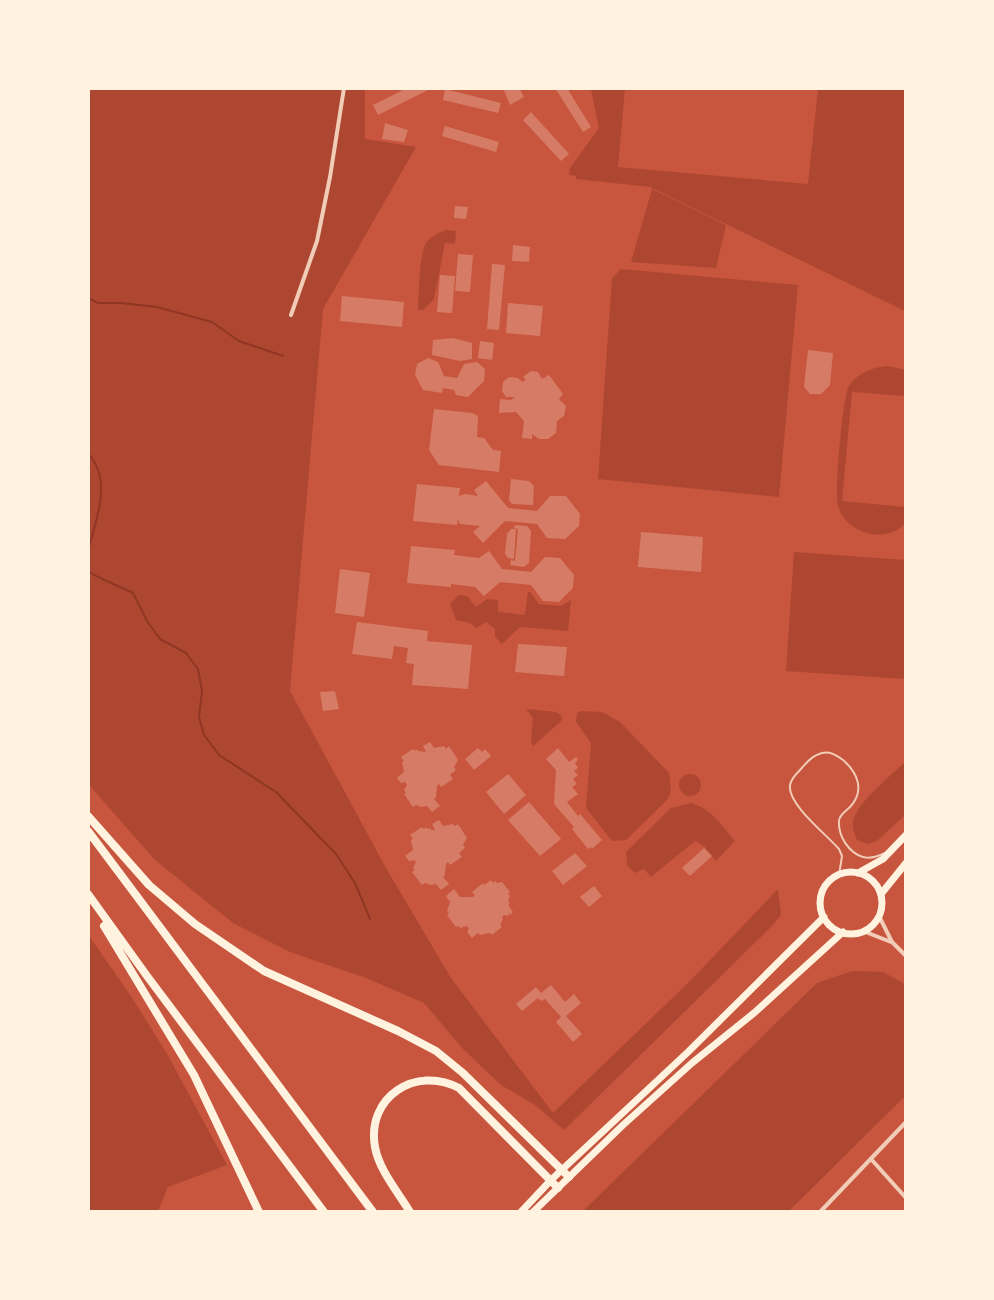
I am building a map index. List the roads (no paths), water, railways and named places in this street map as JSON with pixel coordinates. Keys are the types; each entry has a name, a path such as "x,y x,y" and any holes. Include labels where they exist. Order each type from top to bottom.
{"highway":[{"path":"88,816 149,885 195,924 264,971 390,1027 436,1051 463,1073 569,1177"},
{"path":"88,831 373,1212"},
{"path":"88,896 190,1067 259,1212"},
{"path":"88,896 324,1212"},
{"path":"410,1212 379,1159 374,1141 374,1128 379,1111 390,1096 402,1087 418,1081 435,1080 459,1088 558,1188"}],"main road":[{"path":"858,873 883,859 906,835"},
{"path":"881,894 906,863"},
{"path":"850,872 858,873 873,881 881,894 882,905 879,916 872,925 860,932 843,932 831,926 824,917 821,908 822,893 830,881 839,875 850,872"},
{"path":"521,1212 551,1180 688,1052 824,917"},
{"path":"534,1212 640,1110 754,1013 843,932"}],"street":[{"path":"291,315 317,241 344,88"},
{"path":"879,916 892,942 906,956"},
{"path":"860,932 892,942"},
{"path":"820,1212 906,1122"},
{"path":"871,1159 906,1198"}],"lane":[{"path":"839,875 842,856 839,849 799,807 790,791 790,785 796,775 819,754 830,753 837,756 849,766 857,778 859,787 856,800 841,815 839,821 845,843 854,853 865,858 889,852"}],"waterway":[{"path":"88,298 98,303 157,307 212,322 239,341 283,356"},
{"path":"88,453 98,470 101,489 99,510 88,551"},
{"path":"88,571 133,593 147,621 160,639 186,653 198,669 202,691 199,717 204,735 219,755 276,792 336,854 355,883 370,919"}]}
